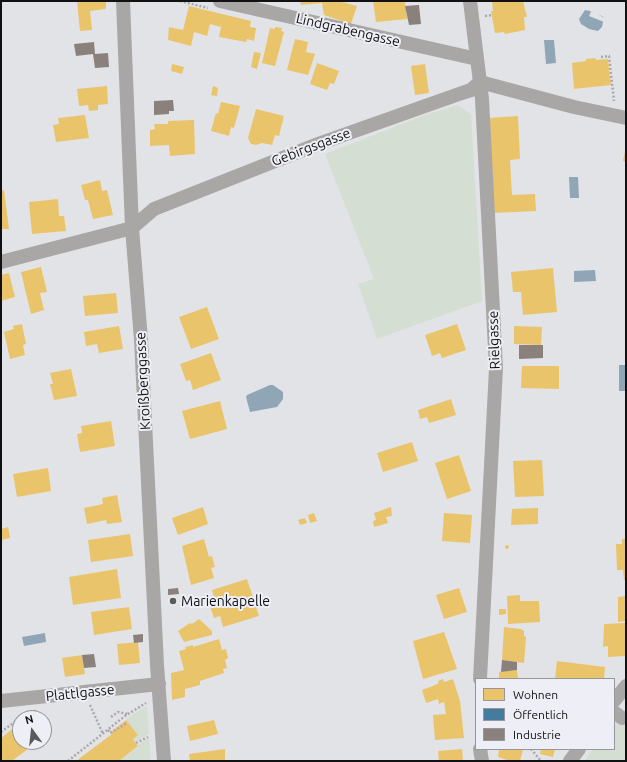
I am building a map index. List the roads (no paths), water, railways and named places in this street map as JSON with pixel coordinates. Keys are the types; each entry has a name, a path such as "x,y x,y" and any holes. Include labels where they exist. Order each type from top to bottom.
{"street":[{"name":"Kroißberggasse","path":"123,1 132,228 141,340 164,761"},
{"name":"Rielgasse","path":"470,1 480,82 496,368 480,678"},
{"name":"Lindgrabengasse","path":"218,5 476,59"},
{"name":"Gebirgsgasse","path":"1,262 132,228 154,210 318,144 471,90 480,82"},
{"path":"480,82 574,107 626,118"},
{"name":"Plattlgasse","path":"1,701 159,684"},
{"path":"615,700 626,686"},
{"path":"480,750 482,761"},
{"path":"570,761 578,750"}],"water":[{"path":"585,10 604,17 602,27 598,31 589,29 581,24 579,19"},
{"path":"544,40 554,40 556,63 546,64"},
{"path":"569,177 578,177 579,198 570,198"},
{"path":"595,270 596,281 574,282 574,271"},
{"path":"619,365 626,365 626,391 619,391"},
{"path":"273,385 283,392 283,399 277,407 250,412 246,397 247,395"},
{"path":"45,633 46,642 24,646 22,637"}],"place":[{"name":"Marienkapelle","path":"173,601"}]}
